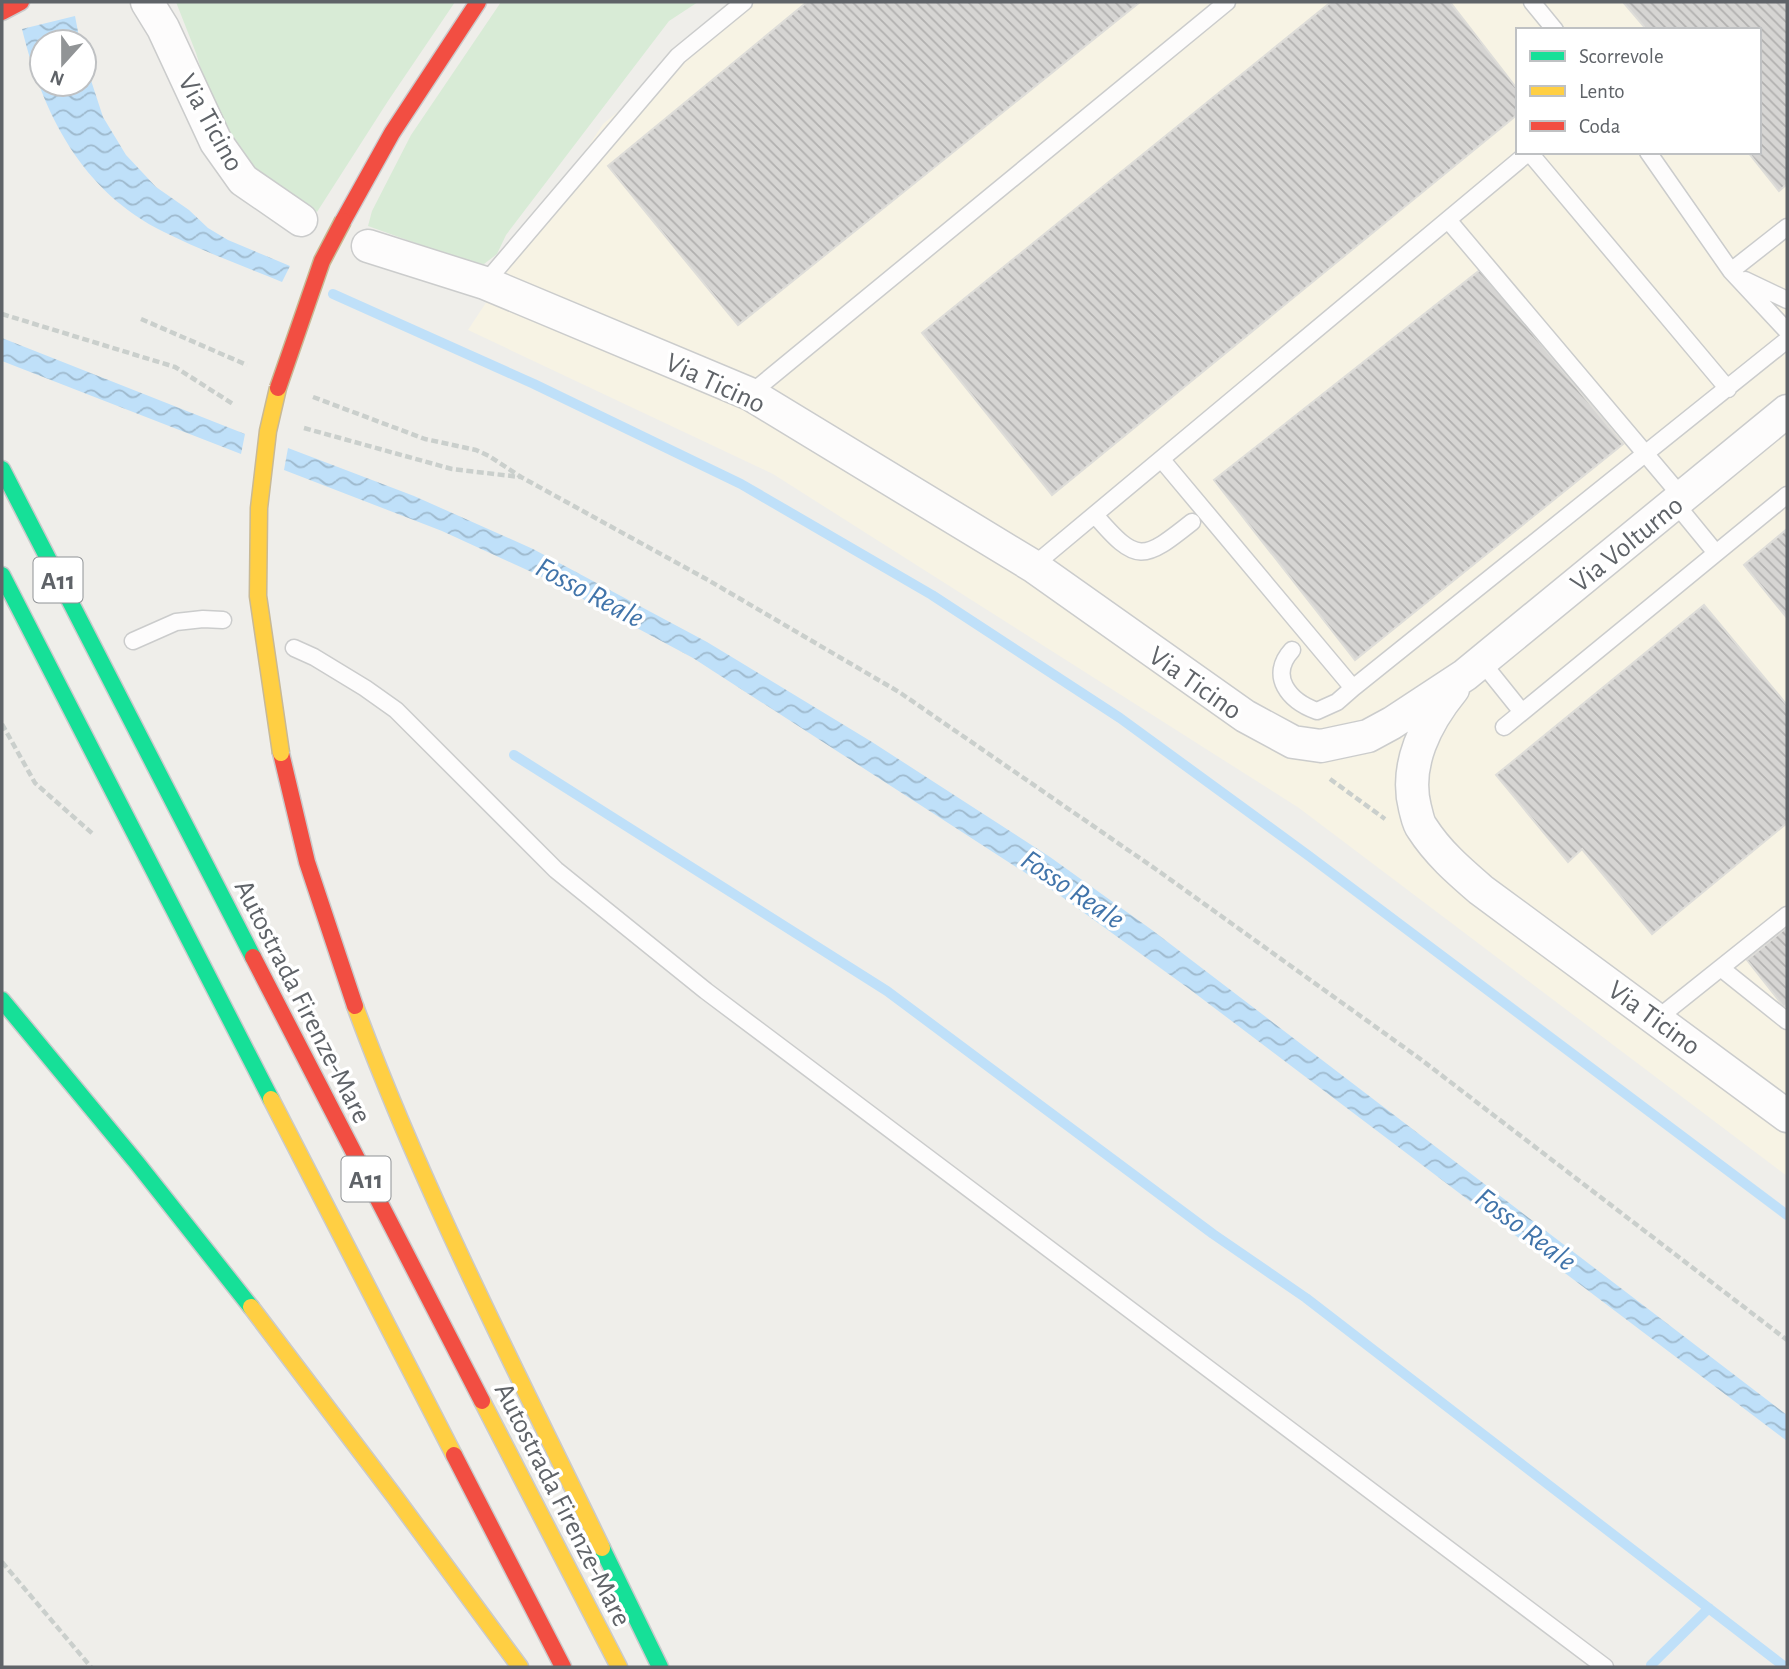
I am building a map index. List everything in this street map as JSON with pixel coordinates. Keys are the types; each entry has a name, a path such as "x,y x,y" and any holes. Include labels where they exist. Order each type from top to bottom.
{"main road":[{"path":"2,12 21,2"},
{"path":"478,2 392,133 322,261 280,377 268,431 259,508 258,596 288,794 327,932 382,1079 467,1271 660,1667"},
{"name":"Autostrada Firenze-Mare","path":"2,469 619,1667"},
{"name":"A11","path":"2,575 563,1667"},
{"path":"2,1000 111,1129 390,1488 520,1667"}],"street":[{"name":"Via Ticino","path":"147,2 163,28 216,142 243,180 301,220"},
{"name":"Via Ticino","path":"368,246 485,284 750,394 1033,566 1206,690 1245,716 1293,742 1321,746 1368,736 1392,723 1473,668"},
{"name":"Via Volturno","path":"1473,668 1787,411"},
{"name":"Via Ticino","path":"1473,668 1437,709 1419,746 1412,775 1413,799 1420,826 1445,858 1481,890 1658,1018 1787,1116"}],"lane":[{"path":"485,284 678,56 744,2"},
{"path":"750,394 1227,2"},
{"path":"1532,2 1553,28"},
{"path":"1033,566 1527,154"},
{"path":"1531,154 1728,389"},
{"path":"1649,154 1731,271 1787,331"},
{"path":"1448,220 1645,452 1716,553"},
{"path":"1731,271 1787,228"},
{"path":"1731,271 1787,300"},
{"path":"1292,650 1284,659 1282,675 1286,690 1305,707 1317,710 1337,702 1787,340"},
{"path":"1162,460 1353,688"},
{"path":"1504,727 1787,495"},
{"path":"1095,515 1114,537 1136,552 1144,553 1162,546 1192,522"},
{"path":"133,640 176,622 223,620"},
{"path":"294,648 314,657 396,710 556,870 706,991 1605,1667"},
{"path":"1473,668 1522,712"},
{"path":"1658,1018 1722,970 1787,915"},
{"path":"1722,970 1787,1021"}],"path":[{"path":"2,314 175,367 233,404"},
{"path":"141,319 251,367"},
{"path":"306,394 425,439 477,450 505,464 521,477 708,580 910,700 1157,870 1419,1058 1787,1340"},
{"path":"297,425 452,469 521,477"},
{"path":"2,724 35,783 97,838"},
{"path":"1322,773 1387,821"},
{"path":"2,1562 91,1667"}],"shaded area":[{"path":"750,2 1787,2 1787,1176 1299,808 773,474 468,330 603,124"}],"green space":[{"path":"176,2 455,2 317,212 286,196 245,165 212,105"},
{"path":"501,2 698,2 669,21 506,235 497,254 484,264 468,262 368,226 372,211 411,135"}],"water":[{"path":"75,16 77,28 28,28 28,50 22,29"},
{"path":"44,98 97,98 103,117 126,155 156,187 189,210 208,228 228,240 290,266 282,282 164,232 135,215 110,195 88,172 54,120"},
{"path":"2,338 245,434 241,454 2,361"},
{"name":"Fosso Reale","path":"288,448 414,496 533,549 707,642 872,742 1050,857 1152,930 1787,1415 1787,1441 1188,988 1058,894 693,658 538,575 442,531 284,470"}],"building":[{"path":"807,2 1140,2 738,325 608,166"},
{"path":"1331,2 1450,2 1516,87 1516,116 1052,495 922,333"},
{"path":"1623,2 1787,2 1787,184 1779,191 1750,154 1761,154 1761,28 1645,28"},
{"path":"1480,270 1623,444 1355,660 1214,480"},
{"path":"1787,529 1787,618 1744,565"},
{"path":"1704,605 1787,705 1787,823 1652,934 1582,849 1568,862 1496,775"},
{"path":"1787,927 1787,1004 1784,1007 1747,960"}],"waterway":[{"path":"333,294 534,384 741,484 932,595 1120,718 1309,856 1787,1215"},
{"path":"514,755 887,991 1213,1234 1306,1298 1785,1667"},
{"path":"1651,1665 1709,1608"}],"traffic: fast":[{"path":"2,469 253,957"},
{"path":"2,575 271,1099"},
{"path":"2,1000 137,1163 251,1307"},
{"path":"602,1548 660,1667"}],"traffic: slow":[{"path":"278,388 268,431 259,508 258,596 281,753"},
{"path":"355,1006 441,1213 602,1548"},
{"path":"271,1099 454,1455"},
{"path":"251,1307 520,1667"},
{"path":"482,1401 619,1667"}],"traffic: jam":[{"path":"2,12 21,2"},
{"path":"343,221 392,133 478,2"},
{"path":"278,388 322,261 343,221"},
{"path":"281,753 307,862 355,1006"},
{"path":"253,957 482,1401"},
{"path":"454,1455 563,1667"}]}
